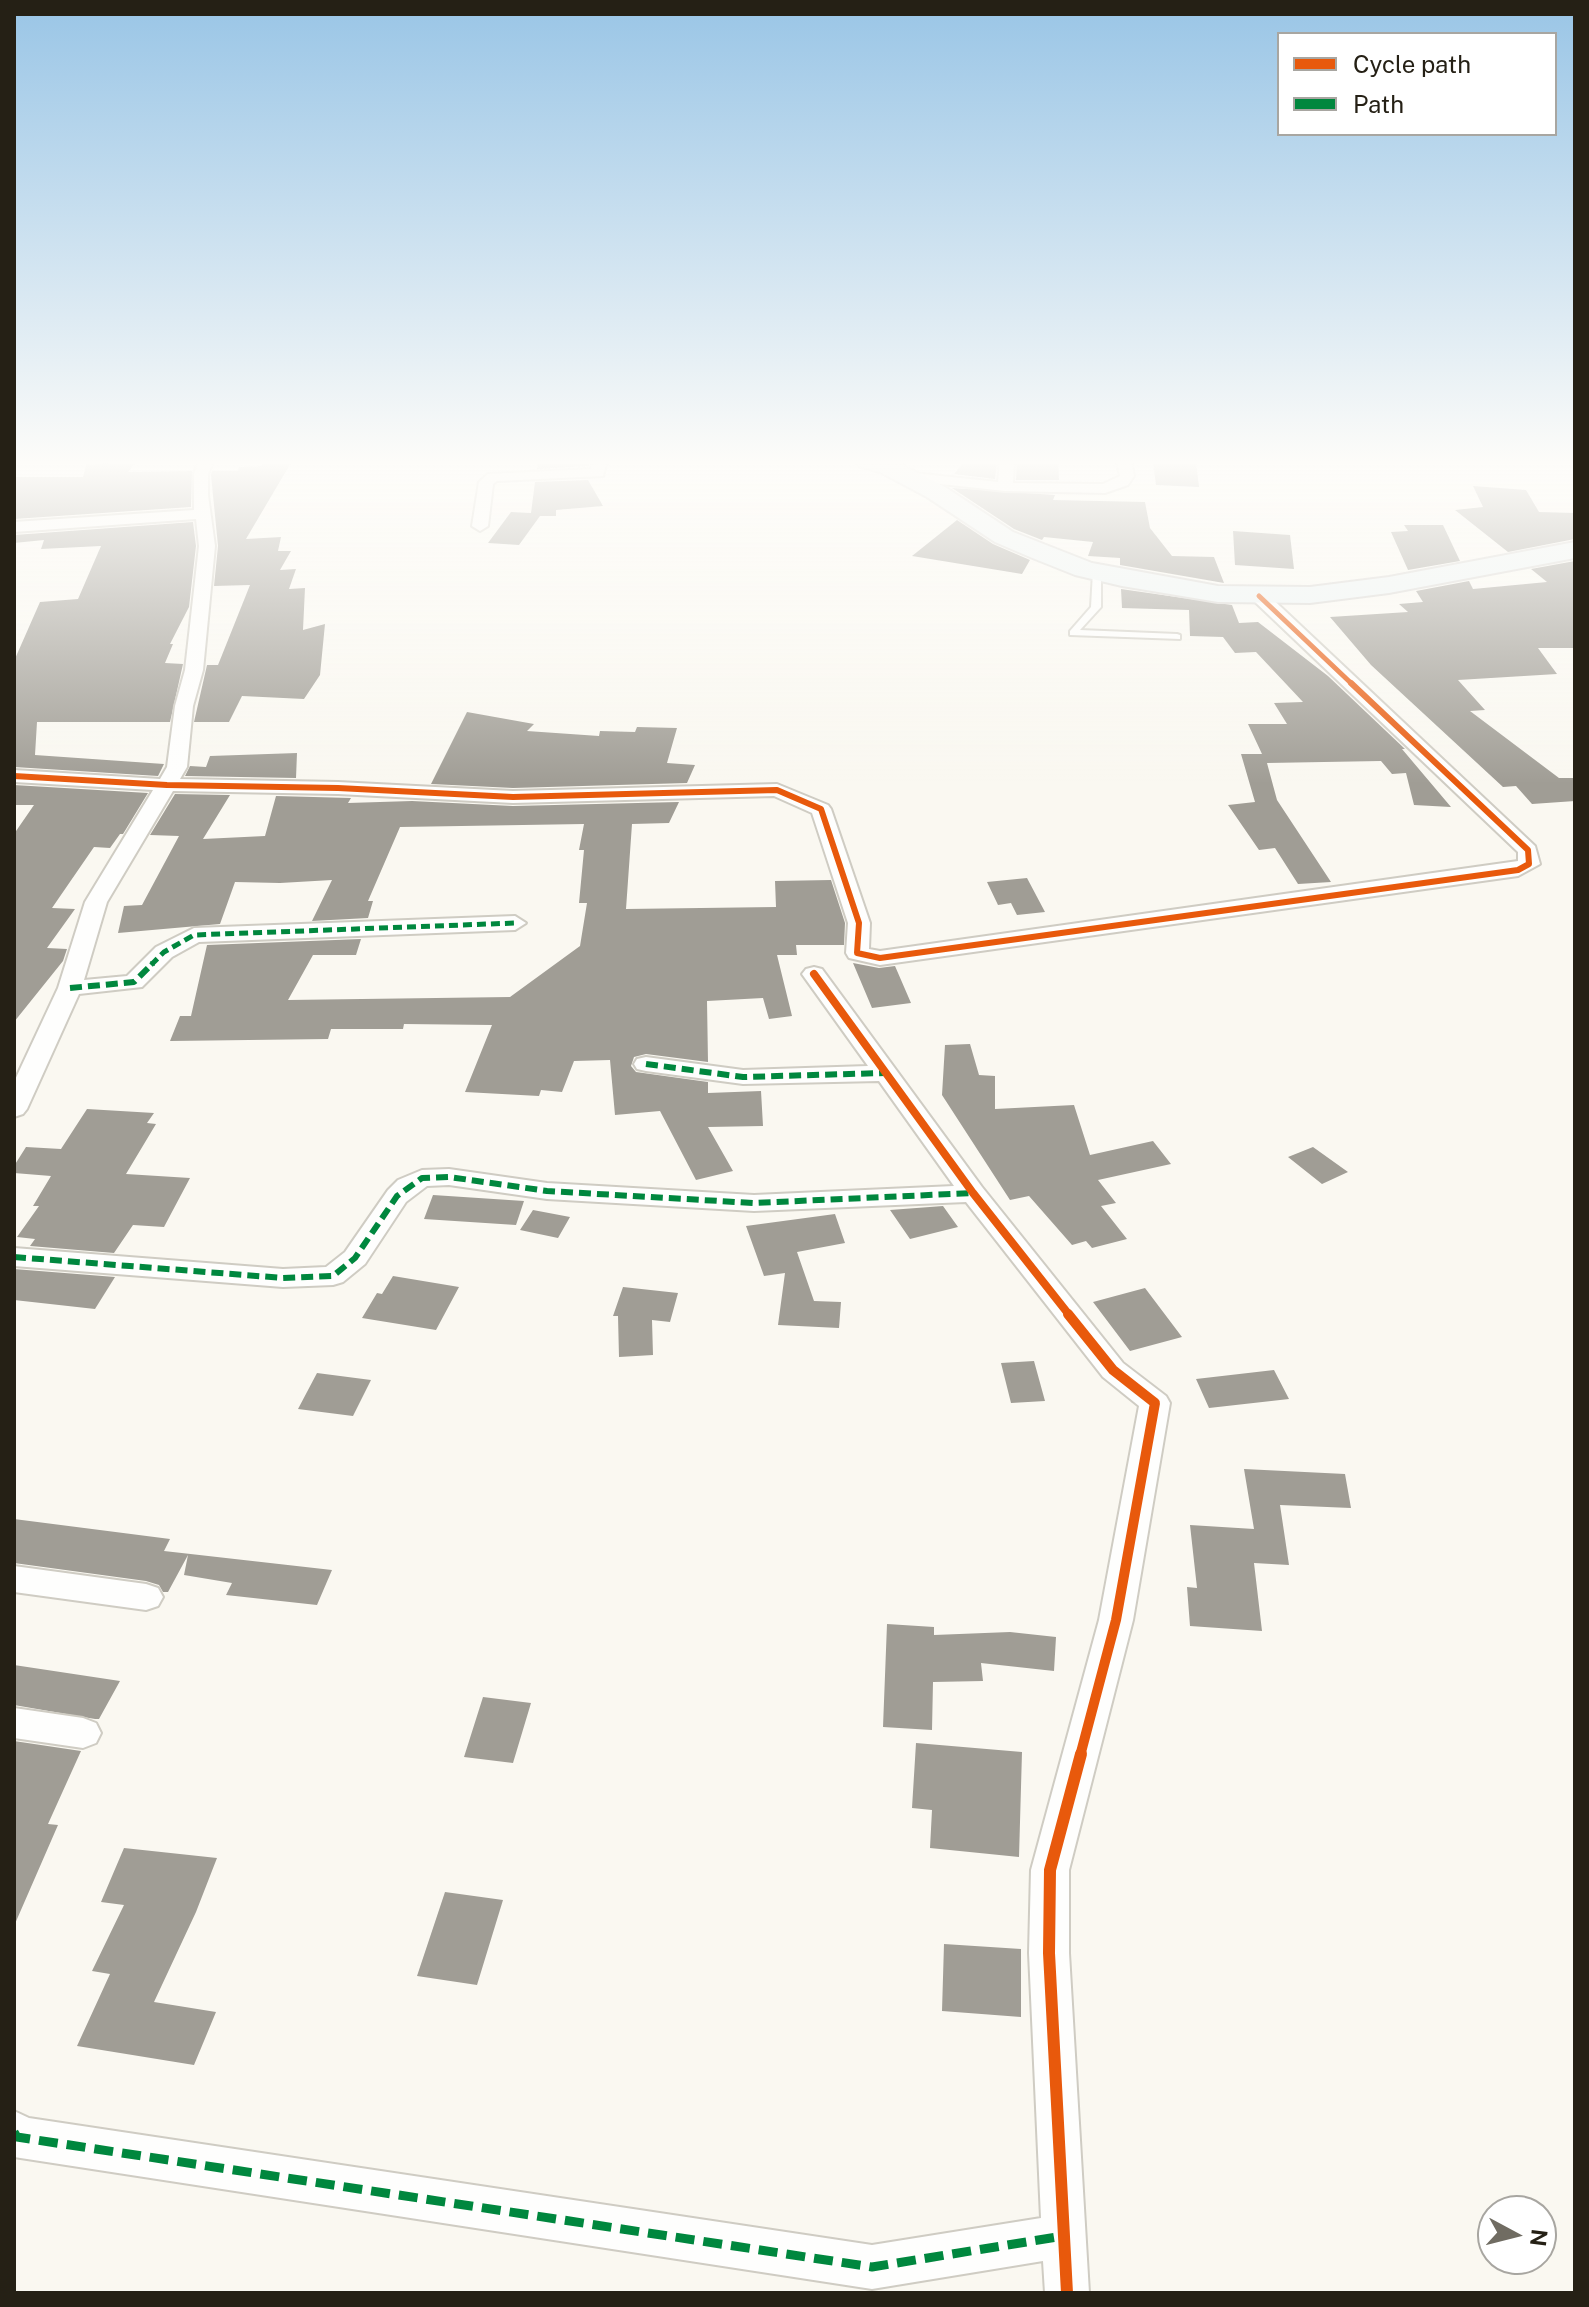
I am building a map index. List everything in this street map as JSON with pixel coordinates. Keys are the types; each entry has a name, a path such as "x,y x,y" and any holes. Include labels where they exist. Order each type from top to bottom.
{"main road":[{"path":"1088,569 1188,590 1259,596 1310,595 1389,585 1476,569"}],"street":[{"path":"14,1109 70,988 96,902 177,767 184,706 196,656 206,569"},
{"path":"14,776 167,785 338,788 513,797 777,790 821,809 859,923 857,953 880,958 1518,870 1529,864 1528,850 1259,596"},
{"path":"70,988 134,982 164,952 194,935 515,923"},
{"path":"814,974 973,1193 1113,1370 1155,1403 1116,1620 1050,1870 1049,1953 1067,2293"},
{"path":"646,1064 743,1077 885,1073"},
{"path":"14,1257 283,1278 333,1276 355,1258 397,1196 422,1178 449,1177 547,1191 754,1203 973,1193"},
{"path":"14,1579 146,1597"},
{"path":"14,1723 83,1733"},
{"path":"14,2132 17,2137 872,2267 1063,2236"}],"lane":[{"path":"1097,572 1096,607 1073,633 1177,637"}],"building":[{"path":"91,569 193,569 189,607 170,644 173,644 165,663 183,664 170,722 37,722 35,755 164,764 158,776 14,767 14,661 40,602 78,599"},
{"path":"216,569 296,569 289,589 305,588 303,630 325,624 320,675 304,699 242,696 229,722 194,722 207,665 218,665 250,585 214,586"},
{"path":"989,569 1025,569 1022,574"},
{"path":"1141,569 1218,569 1224,583"},
{"path":"1531,569 1575,569 1575,648 1538,648 1557,674 1458,680 1485,710 1470,711 1559,778 1575,778 1575,801 1532,804 1516,786 1503,787 1371,665 1330,617 1408,612 1399,604 1423,602 1416,591 1469,581 1473,589 1547,582"},
{"path":"1121,589 1232,605 1239,623 1258,622 1328,676 1405,749 1402,749 1451,807 1414,805 1406,773 1392,774 1381,761 1267,763 1277,800 1331,882 1298,884 1275,848 1259,850 1228,805 1255,802 1241,754 1262,754 1248,724 1287,724 1274,703 1303,702 1256,652 1235,653 1223,637 1190,636 1189,610 1122,608"},
{"path":"467,712 534,724 527,731 599,736 600,731 635,732 637,727 677,728 667,763 695,765 687,783 513,788 431,784"},
{"path":"297,753 296,778 185,776 190,766 206,767 210,756"},
{"path":"14,785 148,793 123,834 110,848 94,847 52,908 75,909 47,948 67,949 63,961 14,1022 14,834 34,805 14,805"},
{"path":"175,794 230,795 203,839 265,836 276,796 351,798 348,803 412,801 513,806 679,802 669,823 632,824 626,909 776,907 775,881 831,880 845,923 844,945 796,945 797,955 777,955 792,1016 769,1019 763,998 707,1001 708,1062 646,1054 634,1057 631,1066 636,1072 708,1082 708,1093 761,1091 763,1126 708,1127 733,1171 696,1180 660,1111 615,1115 610,1060 574,1061 562,1092 541,1090 539,1096 465,1092 492,1025 404,1024 403,1029 331,1029 328,1039 170,1041 180,1016 191,1016 207,945 361,939 356,955 313,955 288,1000 510,997 580,946 587,903 579,903 584,850 579,850 584,824 400,827 368,901 373,901 368,918 312,921 332,880 235,882 220,924 118,933 124,906 142,905 179,836 150,835"},
{"path":"1027,878 1045,912 1017,915 1011,903 998,905 987,882"},
{"path":"853,963 879,968 895,966 911,1003 872,1008"},
{"path":"970,1044 979,1075 995,1076 995,1109 1074,1105 1090,1155 1153,1141 1171,1164 1098,1180 1116,1203 1101,1206 1127,1239 1092,1248 1086,1241 1072,1245 1029,1196 1010,1200 942,1095 945,1045"},
{"path":"87,1109 154,1113 147,1123 156,1124 126,1174 190,1178 164,1227 133,1225 114,1253 30,1246 35,1239 17,1237 39,1206 33,1206 51,1176 14,1173 14,1166 26,1147 61,1149"},
{"path":"1313,1147 1348,1172 1322,1184 1288,1157"},
{"path":"433,1195 524,1201 516,1225 424,1219"},
{"path":"943,1206 958,1227 910,1239 890,1210"},
{"path":"533,1210 570,1217 558,1238 520,1230"},
{"path":"835,1214 845,1243 797,1252 814,1301 841,1302 839,1328 778,1325 785,1273 764,1276 746,1226"},
{"path":"14,1269 115,1277 95,1309 14,1300"},
{"path":"393,1276 459,1287 436,1330 362,1318 377,1293 382,1294"},
{"path":"623,1287 678,1293 670,1322 652,1320 653,1355 619,1357 618,1316 613,1316"},
{"path":"1145,1288 1182,1337 1130,1351 1093,1302"},
{"path":"1034,1361 1045,1401 1011,1403 1001,1363"},
{"path":"1274,1370 1289,1399 1209,1408 1196,1379"},
{"path":"317,1373 371,1380 353,1416 298,1409"},
{"path":"1244,1469 1345,1474 1351,1508 1280,1505 1289,1565 1254,1563 1262,1631 1190,1626 1187,1587 1197,1588 1190,1525 1254,1529"},
{"path":"14,1519 170,1539 164,1551 332,1570 317,1605 226,1595 232,1583 184,1575 188,1555 168,1592 163,1592 159,1585 146,1581 14,1563"},
{"path":"887,1624 934,1627 934,1635 1010,1632 1056,1637 1054,1671 981,1663 983,1681 933,1682 932,1730 883,1727"},
{"path":"14,1665 120,1681 99,1719 95,1719 14,1705"},
{"path":"483,1697 531,1703 513,1763 464,1757"},
{"path":"14,1741 81,1751 48,1824 58,1825 14,1926"},
{"path":"916,1743 1022,1752 1019,1857 930,1848 932,1810 912,1808"},
{"path":"124,1848 217,1858 196,1912 154,2002 216,2012 194,2065 77,2046 110,1974 92,1971 124,1905 101,1902"},
{"path":"445,1892 503,1900 477,1985 417,1976"},
{"path":"944,1944 1021,1949 1021,2017 942,2011"}],"marked path":[{"path":"70,988 134,982 164,952 194,935 515,923"},
{"path":"646,1064 743,1077 885,1073"},
{"path":"14,1257 283,1278 333,1276 355,1258 397,1196 422,1178 449,1177 547,1191 754,1203 973,1193"},
{"path":"14,2132 17,2137 872,2267 1063,2236"}],"cycle path":[{"path":"14,776 167,785 338,788 513,797 777,790 821,809 859,923 857,953 880,958 1518,870 1529,864 1528,850 1259,596"},
{"path":"814,974 973,1193 1113,1370 1155,1403 1116,1620 1050,1870 1049,1953 1067,2293"}]}
